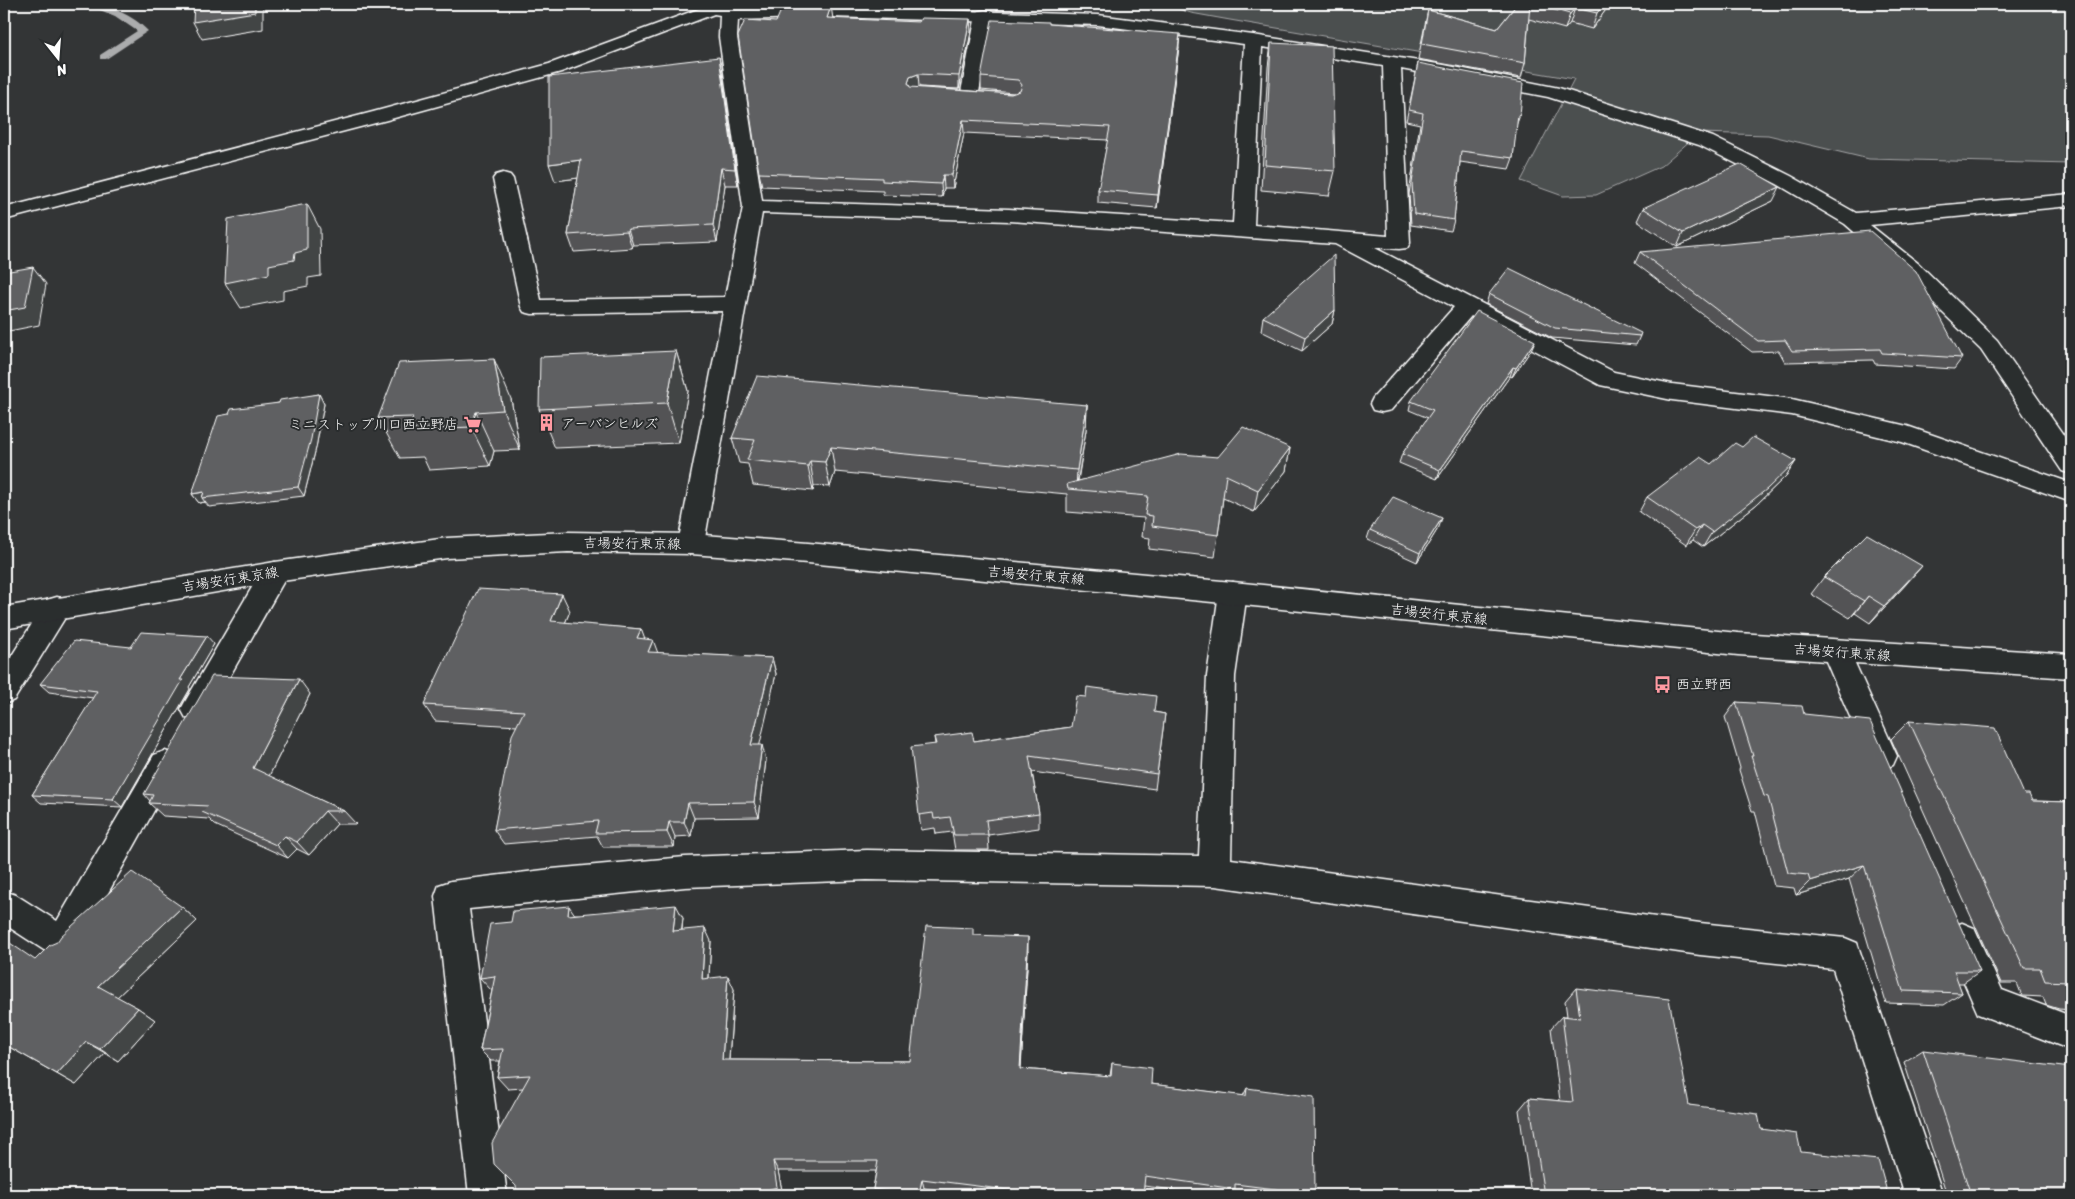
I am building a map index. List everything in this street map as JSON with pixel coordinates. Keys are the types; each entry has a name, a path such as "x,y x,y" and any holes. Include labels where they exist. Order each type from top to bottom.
{"street":[{"path":"4,214 380,116 555,68 712,9 893,8 985,15 1098,20 1253,40 1444,70 1552,92 1706,140 1784,180 1852,220 1911,269 1989,345 2071,465"},
{"path":"691,544 753,207 728,37 727,9"},
{"path":"949,96 977,97 985,15"},
{"path":"1243,230 1253,40"},
{"path":"753,207 1009,215 1243,230 1343,240 1399,243 1392,62"},
{"path":"503,180 532,307 736,304"},
{"path":"1852,220 2071,200"},
{"path":"1343,240 1608,379 1672,392 1792,408 1907,435 2071,493"},
{"path":"1382,404 1468,306"},
{"name":"吉場安行東京線","path":"4,618 275,572 447,548 568,542 691,544 808,553 1233,593 1738,644 1836,652 2071,666"},
{"path":"4,906 62,943 275,572"},
{"path":"1215,871 1221,676 1233,593"},
{"path":"4,692 57,608"},
{"path":"1836,652 1891,778"},
{"path":"488,1195 451,896 552,884 685,872 867,865 1215,871 1700,939 1845,954 1924,1195"},
{"path":"1950,912 1990,1002 2071,1032"}],"shaded area":[{"path":"1163,4 2071,4 2071,164 1869,159 1768,135 1699,133 1661,166 1596,195 1563,196 1521,181 1574,79 1191,13"}],"building":[{"path":"194,4 255,4 255,12 193,22"},
{"path":"1517,4 1530,4 1525,63 1422,44 1428,10 1497,29"},
{"path":"1532,4 1604,4 1597,13 1575,8 1570,14"},
{"path":"831,6 827,18 919,22 921,18 970,19 959,76 918,74 910,77 908,83 910,87 1011,94 1020,91 1022,85 1018,80 981,77 992,20 1049,22 1049,24 1180,34 1158,195 1098,190 1110,127 963,120 952,175 943,175 941,184 882,181 882,178 759,173 738,36 745,20 776,22 782,8"},
{"path":"1271,43 1332,46 1335,171 1265,165"},
{"path":"719,57 735,169 721,168 713,225 628,229 627,231 568,235 581,160 549,164 549,77"},
{"path":"1418,63 1523,83 1513,158 1461,151 1454,220 1414,214 1412,183 1423,113 1409,110"},
{"path":"1740,164 1780,187 1683,233 1643,208"},
{"path":"307,204 307,250 295,253 294,260 269,265 269,274 225,283 228,219"},
{"path":"1870,231 1916,271 1962,358 1882,353 1880,349 1792,351 1785,340 1758,341 1640,252"},
{"path":"1334,255 1335,310 1305,337 1263,317"},
{"path":"33,267 25,307 4,311 4,272"},
{"path":"1509,268 1641,333 1640,336 1555,328 1489,294"},
{"path":"1477,311 1535,341 1516,368 1513,367 1440,470 1402,454 1433,410 1411,401"},
{"path":"676,351 667,403 539,409 540,357"},
{"path":"494,359 503,410 476,412 471,427 409,430 413,417 378,418 399,363"},
{"path":"757,376 1087,405 1077,470 831,447 825,462 810,461 808,466 747,460 755,440 732,438"},
{"path":"319,394 311,439 298,487 202,498 204,492 192,494 218,416 229,414 231,409 279,403 280,400"},
{"path":"1243,427 1290,448 1258,490 1226,475 1218,535 1152,526 1153,516 1145,515 1148,496 1068,489 1067,484 1181,454 1218,457"},
{"path":"1753,437 1796,461 1767,489 1712,532 1702,525 1695,530 1647,497 1700,457 1711,464 1735,443 1742,447"},
{"path":"1393,497 1442,518 1420,553 1370,530"},
{"path":"1867,534 1922,566 1884,606 1868,596 1864,601 1824,577"},
{"path":"478,589 562,594 551,621 641,629 637,638 653,640 648,652 772,658 751,745 762,745 754,802 688,803 684,822 669,822 667,832 595,833 598,821 494,830 512,735 524,711 424,705"},
{"path":"141,632 207,636 113,799 32,795 97,691 40,684 74,641 131,647"},
{"path":"212,676 299,679 253,768 344,811 325,811 297,842 285,836 276,845 202,812 208,806 149,803 153,795 144,794"},
{"path":"1087,687 1156,696 1154,712 1165,714 1157,774 1029,756 1039,813 986,820 988,835 954,835 950,817 934,819 933,813 919,815 911,747 936,744 934,737 972,732 974,741 1071,727 1076,696 1086,697"},
{"path":"1736,702 1802,706 1804,714 1870,721 1980,971 1954,971 1962,993 1903,991 1864,865 1810,881 1808,875 1788,873 1768,797 1764,796"},
{"path":"1909,721 1995,728 2024,794 2029,794 2032,801 2071,802 2071,990 2067,982 2045,981 2040,968 2024,968"},
{"path":"132,872 182,907 98,986 138,1008 100,1049 86,1042 57,1074 4,1044 4,939 35,960"},
{"path":"676,905 673,931 705,928 702,979 728,976 722,1060 910,1061 926,926 973,928 973,935 1028,937 1020,1069 1111,1076 1112,1063 1152,1068 1151,1084 1246,1096 1247,1088 1314,1097 1315,1194 1235,1184 1235,1189 1145,1176 1143,1195 1096,1192 1096,1195 1056,1195 922,1179 919,1195 914,1195 873,1189 878,1161 773,1161 777,1187 751,1195 517,1195 516,1186 494,1164 492,1143 530,1075 497,1077 503,1049 480,1050 495,976 480,978 490,924 511,922 513,911 569,906 568,915"},
{"path":"1576,988 1669,999 1689,1105 1758,1114 1761,1129 1797,1134 1801,1152 1878,1160 1888,1195 1544,1195 1529,1098 1573,1102 1562,1016 1580,1018"},
{"path":"1923,1050 2071,1068 2071,1195 1971,1195"}],"waterway":[{"path":"90,4 118,14 143,31 103,57"}],"place":[{"name":"アーバンヒルズ","path":"547,423"},
{"name":"ミニストップ川口西立野店","path":"472,424"},
{"name":"西立野西","path":"1662,684"}]}
